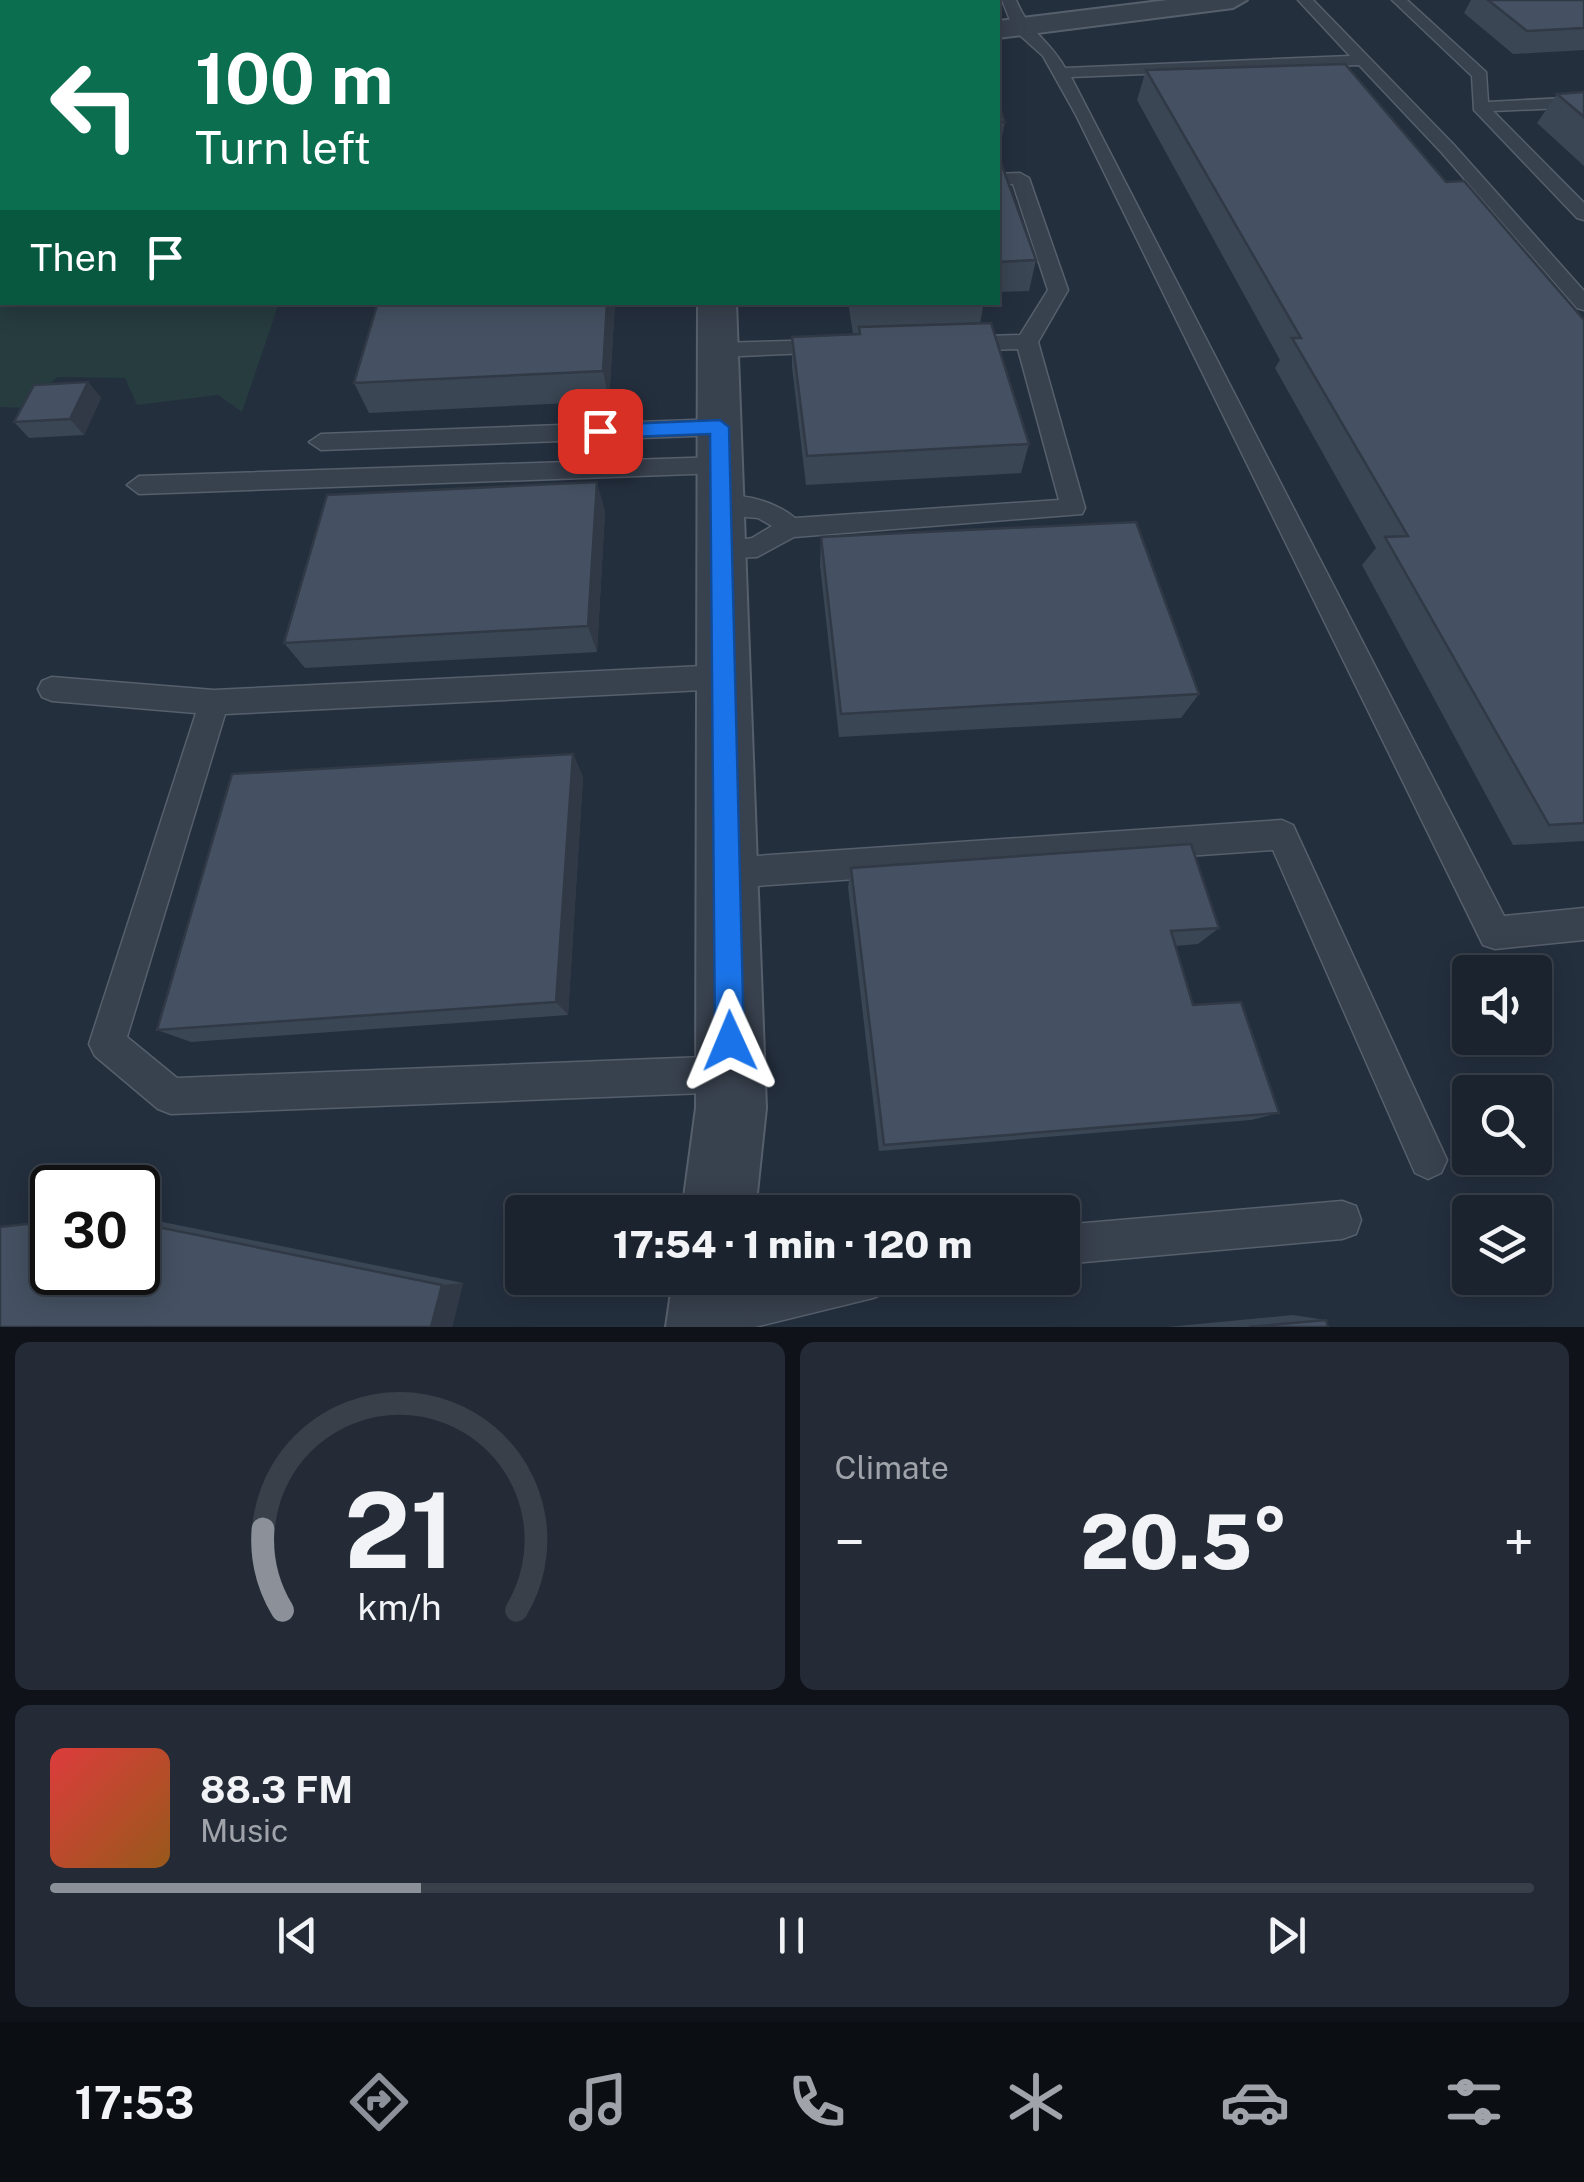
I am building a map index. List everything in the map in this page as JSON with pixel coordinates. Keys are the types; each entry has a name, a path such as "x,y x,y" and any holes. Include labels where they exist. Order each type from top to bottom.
{"street":[{"path":"1009,30 1233,0"},
{"path":"718,326 730,1074 719,1195"}],"lane":[{"path":"1009,0 1009,30 1049,54 1060,73 1494,933 1584,924"},
{"path":"1304,0 1448,149 1584,304"},
{"path":"1399,0 1480,75 1480,107 1584,214"},
{"path":"1060,73 1362,60"},
{"path":"1480,107 1584,102"},
{"path":"720,488 757,548 789,528 1073,508 1027,342 1058,290 1020,178 1000,179"},
{"path":"718,326 853,346"},
{"path":"930,344 1027,342"},
{"path":"321,442 720,488 749,506 774,511 789,528"},
{"path":"139,485 720,488"},
{"path":"52,689 214,702 724,676"},
{"path":"214,702 107,1044 172,1096 730,1074"},
{"path":"727,873 1282,835 1428,1160"},
{"path":"1080,1242 1342,1220"},
{"path":"708,1308 780,1295"}],"green space":[{"path":"0,305 278,305 242,412 218,395 137,405 125,378 57,377 26,408 0,407"}],"building":[{"path":"1488,0 1584,0 1584,28 1527,31"},
{"path":"1345,64 1446,182 1464,181 1584,320 1584,823 1549,825 1385,537 1408,536 1292,338 1301,338 1146,70"},
{"path":"1584,92 1584,117 1557,94"},
{"path":"1000,160 1036,260 1000,262"},
{"path":"377,305 607,305 603,371 354,383"},
{"path":"991,323 1029,444 807,456 792,337 860,334 859,327"},
{"path":"88,382 70,419 14,422 34,385"},
{"path":"597,482 588,626 284,643 327,495"},
{"path":"1136,522 1199,694 841,714 821,537"},
{"path":"573,754 556,1002 157,1030 232,774"},
{"path":"1191,844 1219,928 1171,931 1193,1005 1241,1002 1279,1113 884,1145 851,868"},
{"path":"30,1224 30,1295 160,1295 160,1227 442,1285 431,1327 0,1327 0,1227"},
{"path":"1326,1320 1328,1327 1249,1327"}],"route":[{"path":"600,431 720,427 730,1041"}]}
